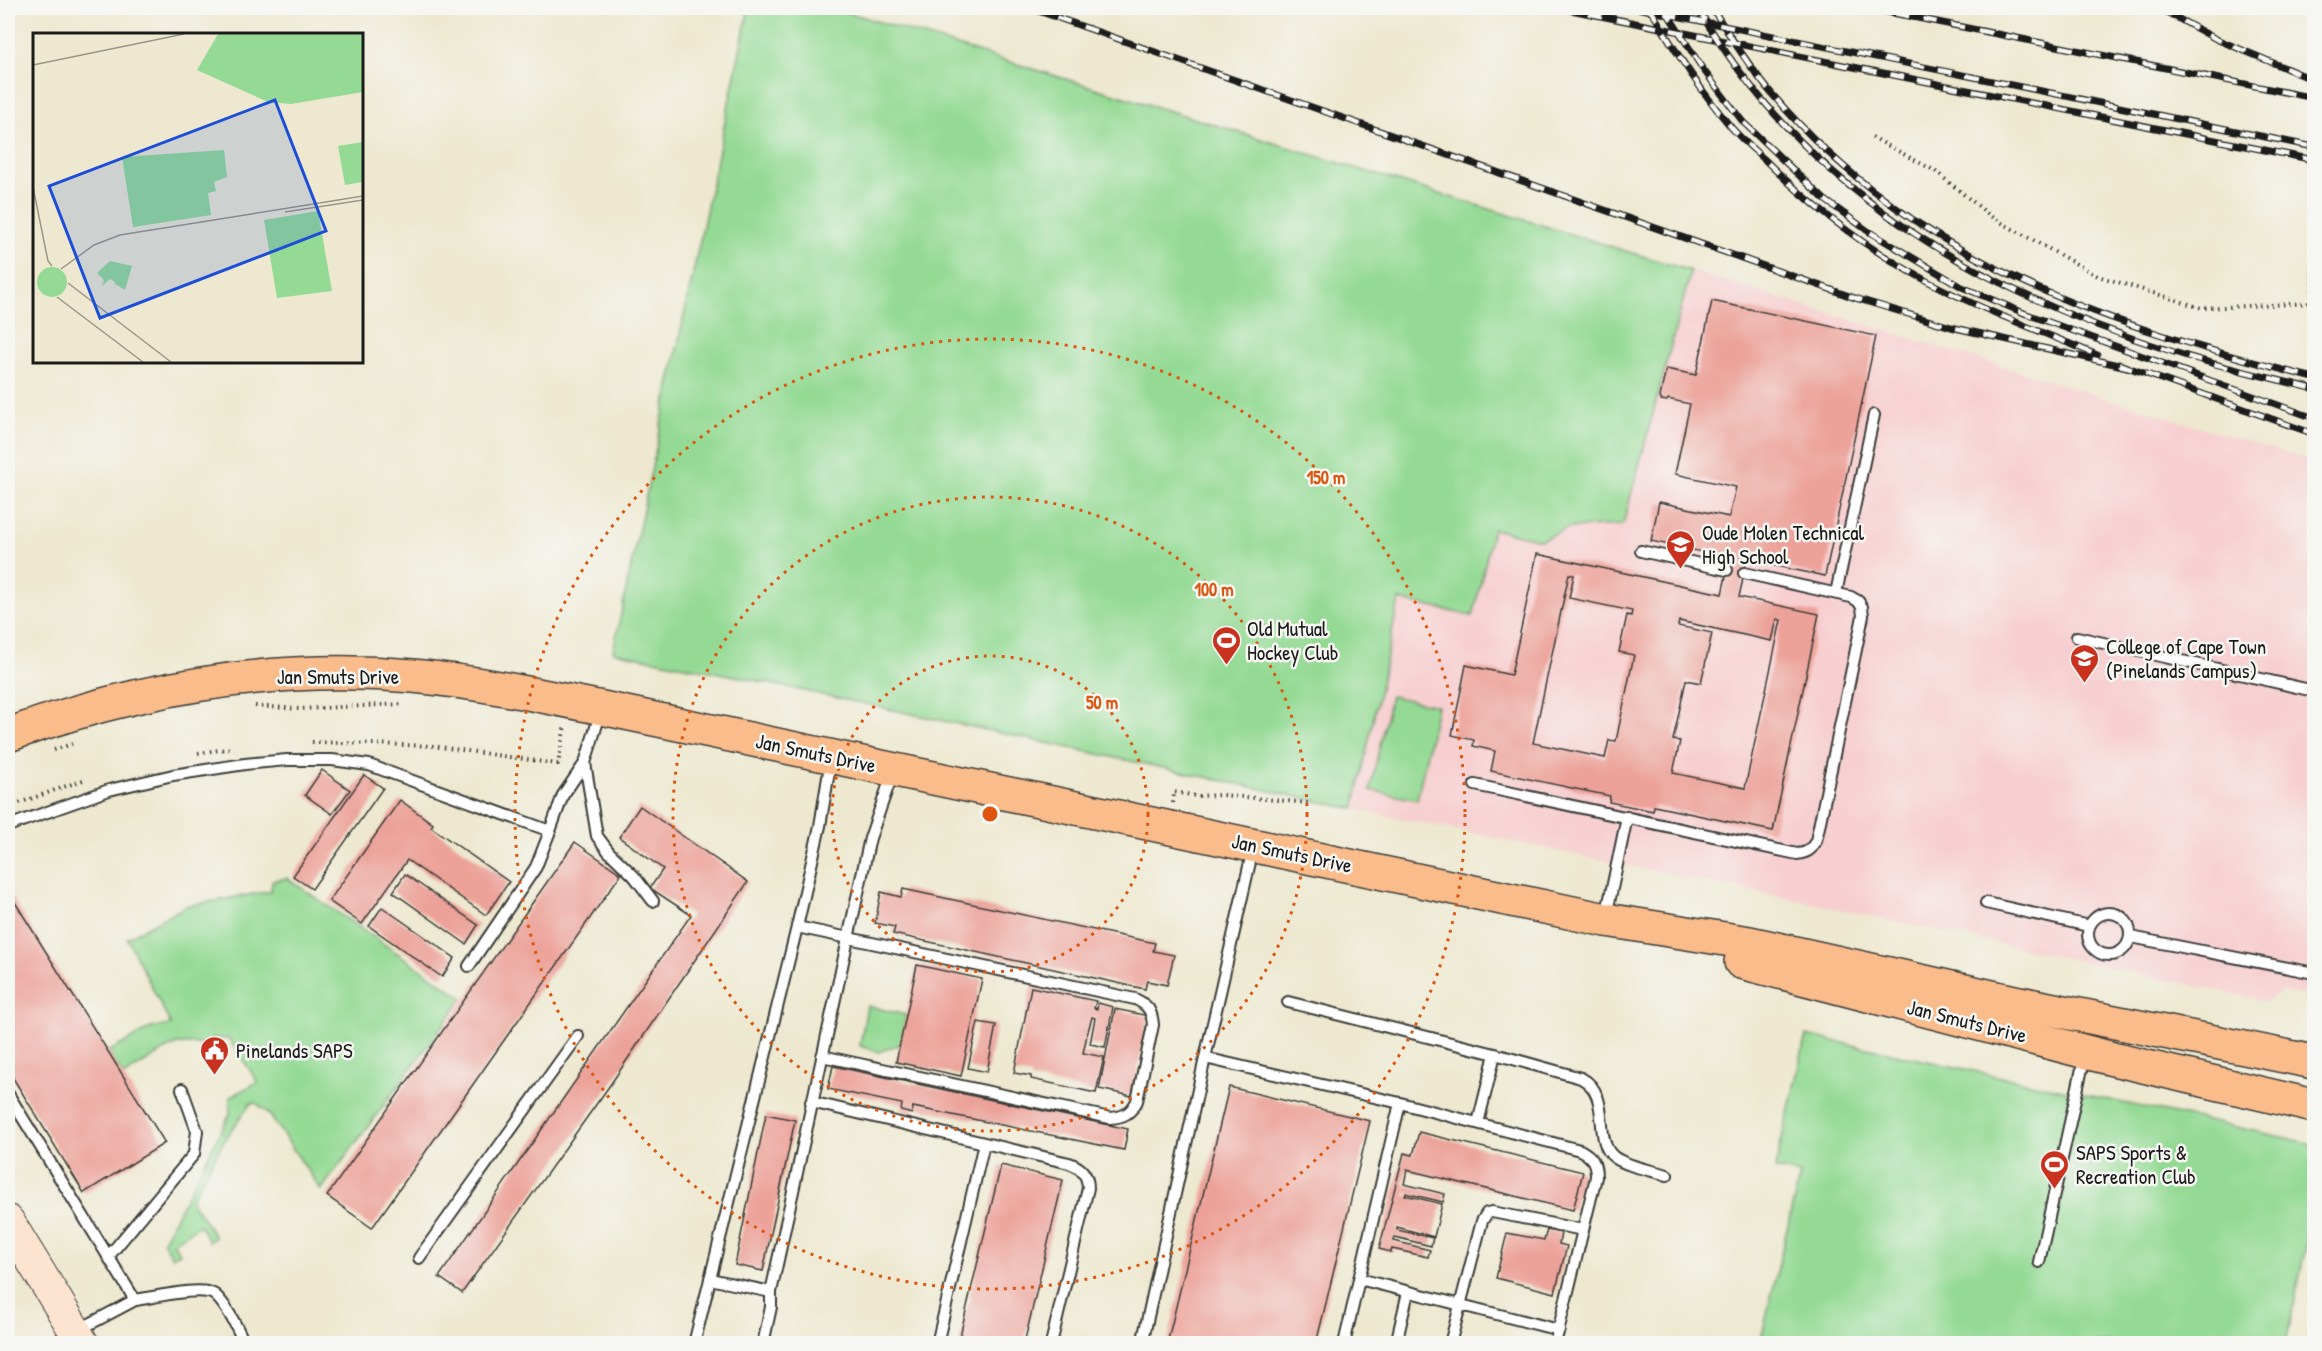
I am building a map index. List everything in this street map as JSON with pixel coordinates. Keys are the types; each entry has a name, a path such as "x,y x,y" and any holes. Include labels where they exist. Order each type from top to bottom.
{"main road":[{"name":"Jan Smuts Drive","path":"8,735 103,704 152,693 250,678 304,674 369,674 466,682 599,717 831,756 1614,922 1750,943 2015,1002 2314,1062"},
{"name":"Jan Smuts Drive","path":"1614,922 1753,966 2085,1052 2314,1106"}],"street":[{"path":"8,1221 70,1339"}],"lane":[{"path":"1836,593 1874,416"},
{"path":"1641,551 1727,570"},
{"path":"1475,785 1797,854 1812,849 1816,841 1863,616 1862,608 1858,601 1836,593 1744,573"},
{"path":"2077,637 2314,691"},
{"path":"469,966 536,867 563,795 585,763 599,717"},
{"path":"694,1344 797,927 820,826 831,756"},
{"path":"8,826 109,790 173,775 287,760 332,760 369,765 550,831"},
{"path":"585,763 597,836 609,852 634,876 653,901"},
{"path":"763,1344 771,1307 771,1292 811,1102 870,838 895,769"},
{"path":"1614,922 1627,817"},
{"path":"1142,1344 1254,845"},
{"path":"1986,903 2088,926"},
{"path":"2108,912 2120,916 2129,924 2131,937 2126,948 2115,955 2103,955 2092,949 2087,938 2088,926 2097,916 2108,912"},
{"path":"797,927 1135,999 1146,1004 1152,1014 1153,1025 1137,1101 1132,1111 1122,1118 1110,1118 822,1056"},
{"path":"2131,937 2314,973"},
{"path":"1288,1002 1581,1078 1589,1083 1597,1094 1606,1143 1611,1154 1627,1163 1667,1175"},
{"path":"418,1258 578,1036"},
{"path":"2038,1262 2085,1052"},
{"path":"1478,1124 1495,1054"},
{"path":"1205,1058 1400,1103 1580,1150 1590,1156 1596,1166 1596,1177 1555,1344"},
{"path":"108,1257 194,1154 197,1131 182,1089"},
{"path":"8,1094 135,1300"},
{"path":"811,1102 1076,1165 1082,1170 1088,1182 1051,1344"},
{"path":"1344,1344 1400,1103"},
{"path":"937,1344 984,1143"},
{"path":"1450,1344 1482,1221 1487,1213 1492,1212 1583,1230"},
{"path":"710,1279 771,1292"},
{"path":"1359,1279 1559,1330"},
{"path":"70,1339 135,1300 198,1291 213,1293 245,1344"},
{"path":"1396,1344 1408,1292"}],"path":[{"path":"1872,136 1935,171 1993,218 2098,276 2202,308 2313,303 2313,188"},
{"path":"251,705 300,709 410,704"},
{"path":"558,764 566,719 599,717"},
{"path":"44,753 78,742"},
{"path":"1172,811 1174,792 1196,796 1222,795 1308,803"}],"shaded area":[{"path":"1691,271 2314,462 2314,999 2282,991 2266,1001 1814,904 1354,809 1399,600 1472,616 1493,529 1541,540 1568,528 1623,525"}],"green space":[{"path":"749,8 834,8 1691,271 1623,525 1568,528 1541,540 1493,529 1473,616 1399,600 1354,809 613,652"},
{"path":"1391,696 1437,706 1417,800 1370,790"},
{"path":"287,878 463,998 321,1190 269,1114 256,1103 251,1103 225,1139 191,1200 215,1237 209,1242 200,1225 173,1243 180,1253 172,1257 163,1241 230,1114 230,1097 258,1082 229,1039 212,1038 211,1044 177,1044 123,1076 108,1052 151,1028 171,1025 127,938 186,906 271,891 272,881"},
{"path":"867,1006 906,1015 901,1044 879,1052 860,1046"},
{"name":"SAPS Sports & Recreation Club","path":"1806,1035 2314,1144 2314,1206 2286,1343 1760,1344 1800,1174 1775,1169"}],"building":[{"path":"1712,301 1876,336 1825,576 1747,560 1739,597 1819,614 1773,831 1654,806 1653,811 1609,802 1610,796 1491,771 1495,751 1473,746 1474,740 1452,735 1466,665 1511,675 1537,554 1722,594 1730,558 1651,541 1659,502 1729,517 1736,487 1675,474 1690,404 1668,399 1667,401 1661,400 1660,397 1666,369 1696,375","holes":["1569,574 1574,575 1569,598 1632,611 1631,616 1627,615 1619,652 1634,655 1616,741 1609,740 1605,758 1533,743","1777,619 1781,620 1745,788 1673,773 1680,741 1673,740 1686,680 1701,683 1712,633 1678,626 1679,621 1772,641"]},
{"path":"322,770 350,790 332,814 305,795"},
{"path":"364,775 383,788 312,889 293,876"},
{"path":"400,800 433,824 431,827 509,882 486,915 407,860 362,924 329,901"},
{"path":"640,806 748,882 610,1085 462,1293 439,1277 691,915 650,888 663,869 619,837"},
{"path":"575,842 621,874 372,1228 327,1196"},
{"path":"405,874 478,925 466,944 393,892"},
{"path":"903,889 1155,943 1153,951 1174,955 1167,985 1147,981 1145,989 893,934 895,927 875,923 881,892 901,897"},
{"path":"8,891 165,1143 84,1193 8,1070"},
{"path":"382,907 455,958 442,977 369,926"},
{"path":"917,965 982,979 961,1076 896,1062"},
{"path":"1031,987 1096,1001 1094,1008 1097,1009 1098,1003 1113,1007 1105,1047 1090,1044 1095,1018 1092,1017 1083,1053 1104,1057 1096,1093 1031,1079 1031,1076 1014,1073"},
{"path":"1115,1009 1149,1016 1132,1096 1099,1089"},
{"path":"978,1022 996,1025 987,1072 968,1068"},
{"path":"833,1066 1128,1129 1124,1150 913,1107 912,1114 901,1111 902,1104 828,1089"},
{"path":"1229,1087 1370,1121 1316,1344 1167,1344"},
{"path":"766,1114 795,1120 763,1271 735,1265"},
{"path":"1419,1132 1583,1172 1573,1210 1407,1170 1404,1184 1445,1194 1443,1202 1406,1193 1405,1195 1442,1204 1434,1237 1397,1227 1397,1230 1433,1238 1431,1246 1395,1237 1394,1241 1430,1250 1428,1257 1392,1249 1391,1252 1379,1249 1404,1153 1413,1155"},
{"path":"1001,1165 1063,1180 1024,1344 958,1344"},
{"path":"1547,1230 1561,1233 1559,1244 1567,1246 1555,1293 1496,1278 1507,1233 1544,1240"}],"railway":[{"path":"1030,8 1855,298 1951,327 2127,367"},
{"path":"1561,8 2314,160"},
{"path":"1637,8 2314,147"},
{"path":"1650,8 1688,69 1735,131 1801,194 1841,226 1905,269 1948,292 2097,355"},
{"path":"1664,8 1702,68 1743,122 1824,199 1868,231 1962,287 2024,313 2314,418"},
{"path":"1698,8 1741,73 1789,130 1843,181 1902,225 1965,264 2032,298 2102,327 2191,357 2314,389"},
{"path":"1712,8 1740,52 1772,94 1829,153 1889,202 1952,244 2019,280 2089,309 2161,335 2314,378"},
{"path":"1868,8 2314,98"},
{"path":"2159,8 2216,39 2314,80"},
{"path":"2119,364 2314,434"}],"place":[{"name":"Oude Molen Technical High School","path":"1681,570"},
{"name":"Old Mutual Hockey Club","path":"1226,666"},
{"name":"College of Cape Town (Pinelands Campus)","path":"2085,684"},
{"name":"Pinelands SAPS","path":"215,1076"},
{"name":"SAPS Sports & Recreation Club","path":"2055,1190"}]}
